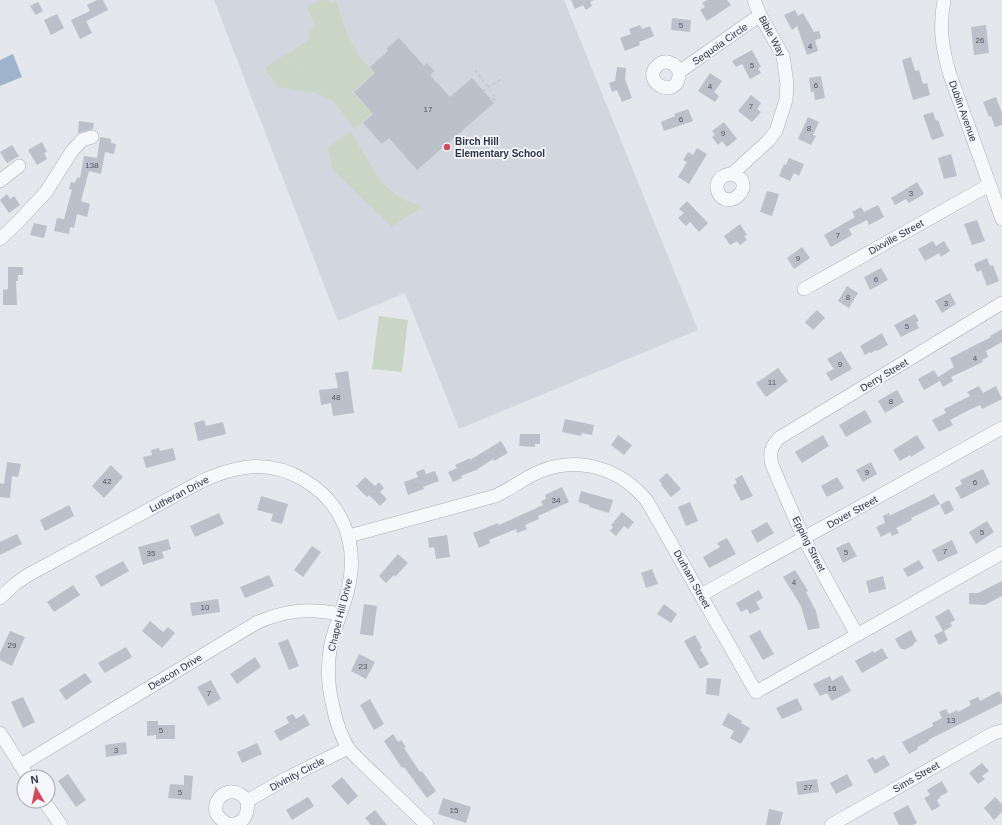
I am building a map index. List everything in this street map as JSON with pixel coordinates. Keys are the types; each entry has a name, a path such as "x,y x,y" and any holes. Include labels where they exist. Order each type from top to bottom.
{"street":[{"name":"Bible Way","path":"732,174 768,141 776,131 786,100 787,84 783,56 760,15 754,0"},
{"name":"Dublin Avenue","path":"944,0 941,26 945,59 1002,220"},
{"name":"Sequoia Circle","path":"679,72 760,15"},
{"path":"0,239 46,192 72,151 82,140 92,137"},
{"path":"0,181 19,166"},
{"name":"Dixville Street","path":"804,289 989,185"},
{"name":"Derry Street","path":"770,450 779,438 1002,304"},
{"name":"Dover Street","path":"701,595 1002,428"},
{"name":"Epping Street","path":"770,450 772,465 804,539 857,635"},
{"name":"Durham Street","path":"349,536 495,496 542,470 567,464 591,466 614,473 641,493 653,509 756,692 1002,553"},
{"name":"Lutheran Drive","path":"0,598 15,584 28,575 200,482 229,470 244,467 259,467 280,470 308,482 328,499 342,520 349,536"},
{"name":"Chapel Hill Drive","path":"349,536 352,552 348,590 331,645 329,677 330,693 336,718 348,748 427,825"},
{"name":"Deacon Drive","path":"21,765 256,623 271,616 299,610 313,610 340,614"},
{"name":"Sims Street","path":"832,825 994,733 1002,731"},
{"path":"0,733 23,769"},
{"name":"Divinity Circle","path":"247,801 287,778 348,748"},
{"path":"50,809 62,825"}],"path":[{"path":"475,70 496,98 492,101"},
{"path":"483,91 501,79"}],"shaded area":[{"name":"Birch Hill Elementary School","path":"214,0 564,0 698,330 459,429 405,293 338,321"}],"green space":[{"path":"322,0 328,0 330,3 336,1 347,34 357,53 374,73 352,92 372,113 355,129 333,101 316,93 278,87 265,68 287,53 299,70 306,64 299,69 288,54 311,38 308,33 316,26 307,7"},
{"path":"351,132 381,182 400,198 421,207 392,227 333,170 328,147"},
{"path":"379,316 408,320 402,372 372,369"}],"water":[{"path":"13,54 22,77 0,86 0,60"}],"building":[{"path":"97,0 103,0 108,10 86,21 92,33 80,39 71,20 90,11 87,5"},
{"path":"571,0 594,0 590,2 592,6 586,10 583,5 575,9"},
{"path":"707,0 727,0 731,5 707,21 700,10 705,7 702,3"},
{"path":"38,2 43,11 36,15 30,6"},
{"path":"795,10 798,16 803,13 814,32 819,31 821,38 815,40 818,51 807,55 797,26 792,30 784,15"},
{"path":"57,14 64,28 51,35 44,20"},
{"path":"672,18 691,20 690,32 671,30"},
{"path":"640,25 642,29 650,26 654,36 639,42 640,45 625,51 620,38 631,34 629,29"},
{"path":"986,25 989,53 974,55 971,27"},
{"path":"399,38 424,66 427,63 434,71 430,75 450,97 472,78 494,103 417,170 389,138 382,144 363,123 373,114 354,92 375,73 370,67 388,51 386,49"},
{"path":"752,50 761,67 758,68 761,73 750,79 742,64 736,67 732,61"},
{"path":"911,57 915,71 919,70 923,84 927,83 930,95 913,100 902,60"},
{"path":"617,67 626,68 625,79 632,98 622,102 617,90 612,92 609,83 615,81"},
{"path":"710,73 722,81 714,92 719,96 715,102 698,91"},
{"path":"821,76 825,98 815,100 814,92 811,92 809,78"},
{"path":"751,95 761,103 757,109 761,112 752,122 738,111"},
{"path":"996,97 1002,113 1002,125 995,127 983,102"},
{"path":"688,109 693,121 664,131 661,122 675,116 674,114"},
{"path":"933,112 936,121 938,120 944,136 932,140 923,115"},
{"path":"808,117 819,122 813,135 816,136 811,145 798,139"},
{"path":"79,121 94,123 93,129 78,133"},
{"path":"724,122 737,139 727,147 722,141 718,145 712,137 715,135 712,131"},
{"path":"100,137 111,139 111,143 116,144 114,154 105,152 101,174 89,171 81,201 90,204 87,217 77,214 74,228 70,227 69,234 54,231 57,218 64,219 72,190 69,189 71,182 75,183 77,177 80,178 84,156 97,158"},
{"path":"42,142 47,152 44,153 47,159 37,165 28,150"},
{"path":"12,145 19,156 7,163 0,152"},
{"path":"697,148 707,154 689,184 678,177 687,162 683,160 688,152 693,155"},
{"path":"951,154 957,176 944,179 938,158"},
{"path":"789,158 804,164 799,176 794,173 790,181 779,176 784,164 786,165"},
{"path":"917,182 924,194 909,203 906,199 895,205 891,198"},
{"path":"767,191 779,194 772,216 760,212"},
{"path":"7,194 10,199 14,196 20,205 9,213 0,200"},
{"path":"687,201 708,223 699,232 690,222 686,226 678,218 684,213 679,209"},
{"path":"878,205 884,217 869,225 867,220 849,229 852,235 831,247 824,235 855,217 852,212 861,207 864,212"},
{"path":"977,220 985,241 972,245 964,224"},
{"path":"34,223 47,226 44,238 30,235"},
{"path":"740,224 747,235 744,236 747,240 740,245 737,241 730,245 724,236"},
{"path":"933,241 936,246 944,241 950,251 941,257 939,253 925,261 918,249"},
{"path":"802,247 810,258 794,269 787,258"},
{"path":"987,258 990,266 993,265 999,281 987,286 981,270 977,272 974,264"},
{"path":"8,267 23,267 23,275 18,275 18,281 16,281 17,305 3,305 3,290 8,289"},
{"path":"881,268 888,280 870,290 864,277"},
{"path":"847,286 858,293 849,308 838,301"},
{"path":"950,293 956,304 942,313 935,301"},
{"path":"817,310 825,318 813,330 805,322"},
{"path":"915,314 919,321 916,322 919,328 901,337 894,325"},
{"path":"1002,329 1002,342 986,351 988,357 982,360 983,362 951,377 953,381 943,387 940,381 924,390 918,379 934,370 938,377 954,367 950,358 991,337 990,336"},
{"path":"882,333 888,345 865,355 860,346"},
{"path":"841,351 852,369 831,381 826,373 834,369 827,359"},
{"path":"778,368 788,381 766,397 756,383"},
{"path":"348,371 354,413 333,416 331,403 321,405 319,390 338,388 335,373"},
{"path":"979,386 983,393 996,386 1002,399 982,409 980,405 950,420 953,425 939,432 932,420 946,413 944,409 970,396 967,392"},
{"path":"897,390 904,402 885,413 878,401"},
{"path":"865,410 872,422 846,437 839,425"},
{"path":"565,419 594,425 592,435 582,433 581,436 562,432"},
{"path":"204,420 206,426 223,422 226,434 198,441 194,423"},
{"path":"520,434 540,434 540,444 535,444 535,447 519,446"},
{"path":"618,435 632,445 624,455 611,445"},
{"path":"823,435 829,446 802,463 795,452"},
{"path":"917,435 925,448 911,457 910,455 900,461 893,450"},
{"path":"501,441 508,453 494,461 493,459 476,470 461,476 462,478 453,482 448,472 457,468 455,465 470,458 470,460"},
{"path":"159,448 160,451 173,448 176,460 146,468 143,457 152,455 151,450"},
{"path":"7,462 21,464 18,477 12,476 10,498 0,497 0,483 4,484"},
{"path":"871,462 877,474 863,482 856,470"},
{"path":"111,465 123,477 104,498 92,486"},
{"path":"424,469 426,474 435,471 439,481 408,495 404,482 418,477 416,472"},
{"path":"983,469 990,484 961,499 955,488 962,484 960,480"},
{"path":"667,473 681,489 671,497 661,485 662,484 659,480"},
{"path":"742,475 753,496 741,501 733,485 737,483 735,479"},
{"path":"365,477 375,486 379,482 384,488 380,492 387,499 380,506 369,495 367,497 356,486"},
{"path":"837,477 844,488 827,497 821,486"},
{"path":"562,487 569,502 538,516 539,519 525,525 527,529 517,533 516,529 489,540 490,543 479,548 473,533 498,523 499,525 543,505 541,501 546,499 545,495"},
{"path":"581,491 613,500 609,513 578,502"},
{"path":"934,494 940,504 911,518 912,520 896,528 899,533 892,536 890,532 881,537 876,527 885,523 883,516 889,513 890,516"},
{"path":"261,496 288,504 282,524 271,521 273,514 257,510"},
{"path":"949,500 954,510 945,515 940,505"},
{"path":"690,502 698,521 686,526 678,507"},
{"path":"69,505 74,516 45,531 40,520"},
{"path":"622,512 634,522 628,529 624,526 616,536 610,531 613,527 611,525"},
{"path":"219,513 224,524 195,537 190,526"},
{"path":"987,521 994,532 976,544 969,532"},
{"path":"767,522 774,533 757,543 751,531"},
{"path":"17,534 22,544 0,555 0,542"},
{"path":"447,535 450,557 436,559 434,547 429,548 428,538"},
{"path":"727,538 736,554 709,568 703,557 720,547 717,543"},
{"path":"168,539 171,549 162,552 164,558 143,565 138,547"},
{"path":"952,540 958,553 938,562 932,550"},
{"path":"849,542 857,556 843,563 836,548"},
{"path":"312,546 321,552 303,577 294,570"},
{"path":"398,554 408,563 395,577 394,575 386,583 379,576"},
{"path":"919,560 924,568 908,577 903,569"},
{"path":"123,561 129,571 101,587 95,576"},
{"path":"652,569 658,584 646,588 641,573"},
{"path":"795,570 808,591 806,592 816,611 820,628 808,630 801,606 783,577"},
{"path":"269,575 274,586 245,598 240,587"},
{"path":"883,576 886,589 869,593 866,581"},
{"path":"1002,581 1002,596 985,605 969,604 969,593 978,593"},
{"path":"73,585 80,595 54,612 47,602"},
{"path":"759,590 763,598 756,602 760,609 750,614 747,609 741,612 736,603"},
{"path":"218,599 220,612 192,616 190,603"},
{"path":"364,604 377,606 373,636 360,634"},
{"path":"664,604 677,614 671,623 657,614"},
{"path":"949,609 955,620 950,623 952,626 944,631 948,640 939,645 934,635 943,631 935,617"},
{"path":"150,621 163,632 168,627 175,633 162,648 142,631"},
{"path":"760,630 774,654 763,660 749,636"},
{"path":"911,630 917,641 913,644 914,645 904,650 901,649 895,639"},
{"path":"10,631 25,637 12,666 0,660 0,653"},
{"path":"695,635 702,648 700,649 709,664 700,669 684,641"},
{"path":"288,639 299,666 289,670 278,643"},
{"path":"126,647 132,657 105,673 98,663"},
{"path":"882,648 888,658 862,673 855,661 873,651 874,653"},
{"path":"359,654 375,662 366,679 351,671"},
{"path":"255,657 261,667 237,684 230,674"},
{"path":"85,673 92,682 66,700 59,690"},
{"path":"842,675 851,691 832,701 827,693 820,696 813,684 830,676 832,681"},
{"path":"707,678 721,679 719,696 706,694"},
{"path":"211,680 221,699 208,706 197,687"},
{"path":"999,691 1002,697 1002,703 928,740 929,741 917,747 918,749 909,754 902,742 933,726 932,723 942,718 939,712 946,709 949,714 957,710 958,712 971,705 969,701 978,697 980,701"},
{"path":"23,697 35,722 23,728 11,702"},
{"path":"797,698 803,710 782,719 776,708"},
{"path":"370,699 384,724 374,730 360,705"},
{"path":"728,713 742,721 741,723 750,728 741,744 730,738 734,731 722,725"},
{"path":"293,714 296,719 304,714 310,725 280,741 274,731 289,723 286,717"},
{"path":"147,721 158,721 158,725 175,725 175,739 156,739 156,735 147,736"},
{"path":"393,734 398,742 401,740 406,747 404,748 420,772 422,771 436,791 427,798 404,767 402,768 384,741"},
{"path":"126,742 127,754 106,757 105,745"},
{"path":"257,743 262,754 242,763 237,752"},
{"path":"884,755 890,765 875,774 867,760 873,757 875,760"},
{"path":"982,763 989,771 982,776 985,779 978,784 969,773"},
{"path":"68,774 86,800 76,807 58,781"},
{"path":"847,774 853,785 836,794 830,783"},
{"path":"184,775 193,776 191,800 168,798 170,784 184,785"},
{"path":"342,777 358,796 348,805 331,786"},
{"path":"817,779 819,792 798,795 796,782"},
{"path":"942,781 948,792 939,797 940,798 937,800 940,806 932,811 924,798 930,795 927,790"},
{"path":"308,797 314,806 292,820 286,810"},
{"path":"995,797 1002,804 1002,812 994,820 984,808"},
{"path":"443,798 471,807 466,823 438,814"},
{"path":"908,805 917,823 913,825 899,825 893,813"},
{"path":"769,809 783,812 780,825 766,825"},
{"path":"375,810 387,825 371,825 365,818"}],"place":[{"name":"Birch Hill Elementary School","path":"447,147"}]}
